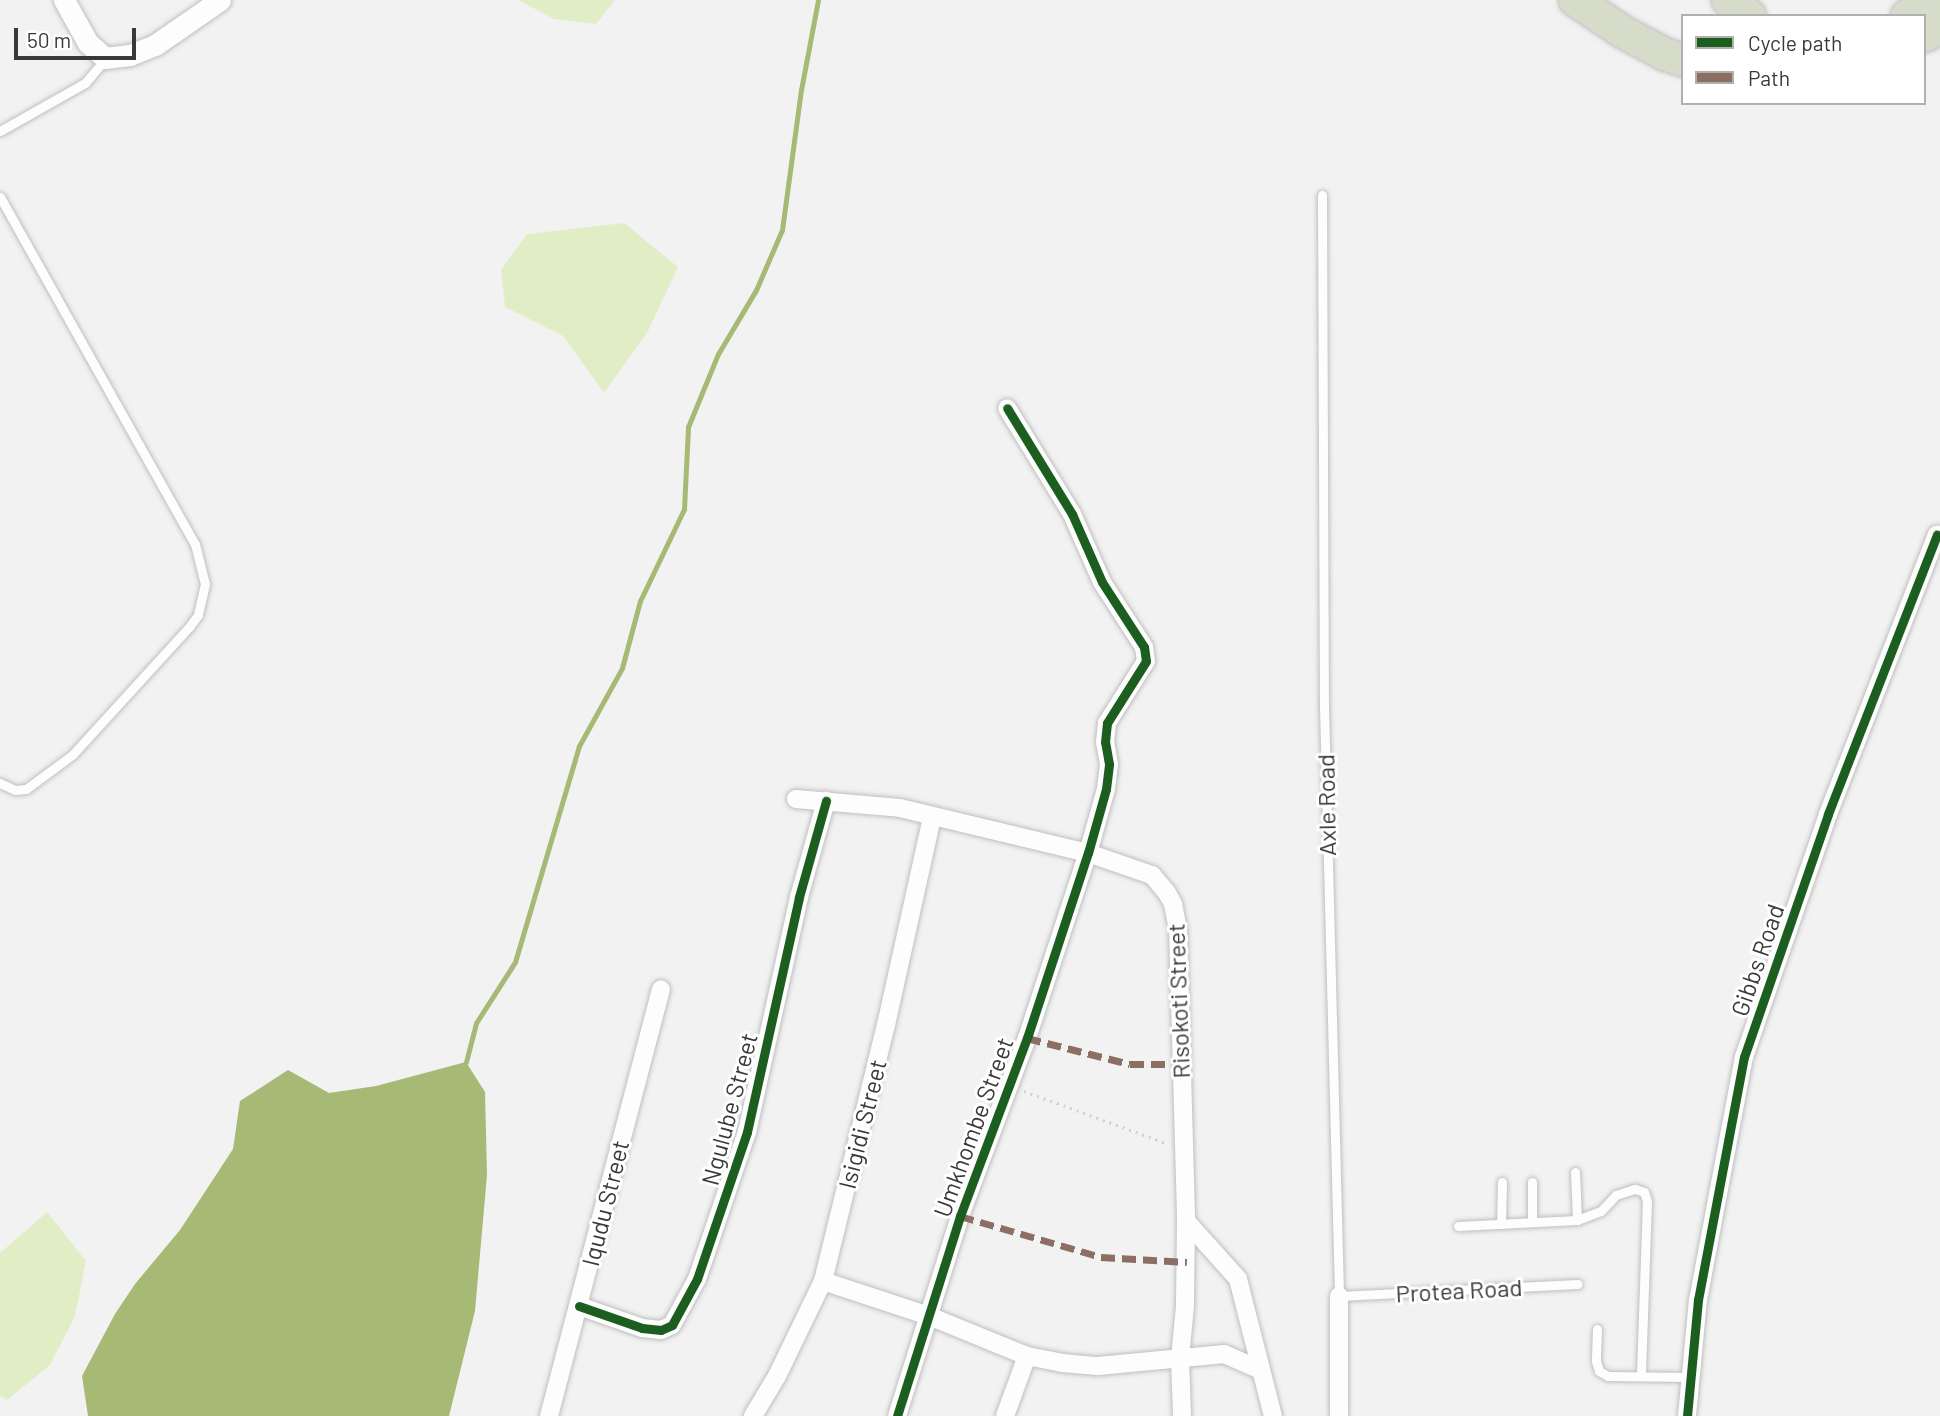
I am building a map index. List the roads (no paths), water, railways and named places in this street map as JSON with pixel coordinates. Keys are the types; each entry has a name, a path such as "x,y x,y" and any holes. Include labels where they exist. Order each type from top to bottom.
{"highway":[{"path":"1575,0 1623,32 1664,54 1681,59"},
{"path":"1728,0 1746,14"},
{"path":"1910,14 1931,0"}],"street":[{"path":"64,0 88,43 106,58 130,55 155,45 220,0"},
{"name":"Umkhombe Street","path":"897,1416 960,1216 1088,853 1106,789 1107,723 1146,661 1144,647 1102,582 1072,514 1007,408"},
{"name":"Gibbs Road","path":"1687,1416 1700,1286 1744,1057 1828,814 1937,535"},
{"name":"Risokoti Street","path":"796,799 900,808 1088,853 1152,875 1173,904 1178,929 1186,1221 1186,1284 1180,1357 1182,1416"},
{"name":"Ngulube Street","path":"579,1306 655,1331 672,1325 692,1290 747,1132 799,897 826,801"},
{"name":"Isigidi Street","path":"752,1416 777,1376 823,1281 886,1025 932,817"},
{"name":"Iqudu Street","path":"549,1416 579,1306 598,1220 661,989"},
{"path":"1186,1221 1238,1279 1273,1416"},
{"path":"823,1281 929,1316 1027,1356 1098,1366 1224,1354 1261,1370"},
{"name":"Axle Road","path":"1339,1296 1339,1416"},
{"path":"1005,1416 1027,1356"}],"lane":[{"path":"0,131 85,83 106,58"},
{"name":"Axle Road","path":"1322,195 1324,705 1339,1296"},
{"path":"0,197 195,544 205,584 198,615 190,627 72,755 26,789 15,790 0,783"},
{"path":"1575,1172 1577,1220"},
{"path":"1501,1224 1502,1182"},
{"path":"1532,1182 1532,1222"},
{"path":"1458,1226 1577,1220 1601,1211 1616,1195 1635,1189 1644,1192 1647,1201 1641,1376"},
{"name":"Protea Road","path":"1339,1296 1578,1284"},
{"path":"1597,1329 1596,1361 1600,1371 1608,1376 1689,1377"}],"waterway":[{"path":"466,1062 476,1023 515,962 579,746 622,668 640,601 684,509 688,427 718,354 756,290 782,230 801,90 818,0"}]}
